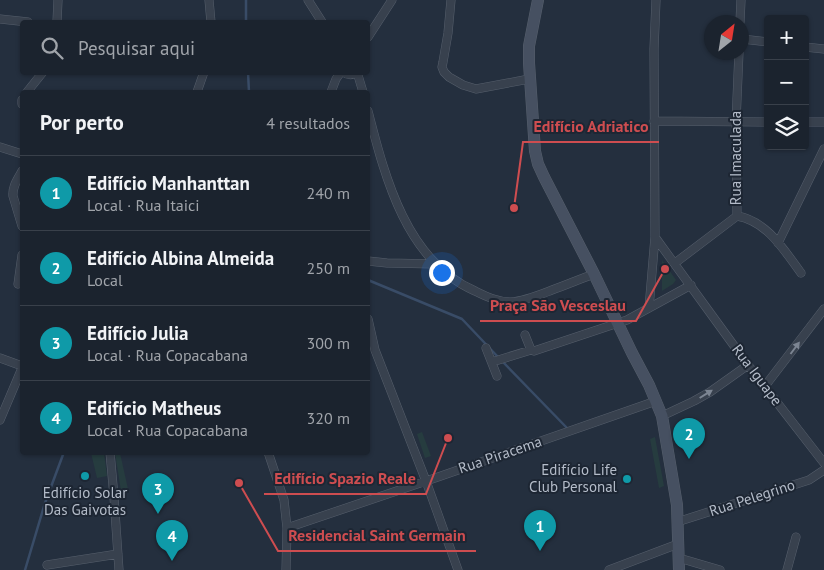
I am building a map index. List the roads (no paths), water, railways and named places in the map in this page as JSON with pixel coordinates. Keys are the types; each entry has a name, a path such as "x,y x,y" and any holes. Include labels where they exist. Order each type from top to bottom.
{"main road":[{"path":"538,0 529,46 529,79 535,151 538,164 594,274 662,416 677,505 679,564"}],"street":[{"path":"58,0 58,20"},
{"path":"209,0 211,20"},
{"path":"308,0 321,20"},
{"path":"370,34 392,0"},
{"path":"451,0 448,33 442,62 444,72 463,85 476,89 529,79"},
{"path":"649,308 655,237 654,49 656,0"},
{"path":"740,15 741,0"},
{"path":"0,19 20,21"},
{"path":"749,40 764,42"},
{"path":"809,47 824,49"},
{"name":"Rua Imaculada","path":"675,263 736,216 736,122 739,60"},
{"path":"29,90 41,75"},
{"path":"198,90 203,75"},
{"path":"332,90 339,75"},
{"path":"358,75 362,90"},
{"path":"370,119 391,189 403,218 416,239 436,264 453,280 491,298 504,302 514,302 531,298 594,274"},
{"path":"654,121 764,122"},
{"path":"809,122 824,122"},
{"path":"0,147 20,153"},
{"path":"778,243 824,149"},
{"path":"20,174 12,191 20,219"},
{"path":"12,191 20,193"},
{"path":"736,216 750,219 757,223 778,243 801,273"},
{"name":"Rua Iguape","path":"655,237 748,366 824,463"},
{"path":"370,261 436,264"},
{"path":"18,284 20,270"},
{"path":"492,362 531,350 534,351 618,324 691,285"},
{"path":"765,386 824,309"},
{"path":"525,335 531,350"},
{"path":"486,348 497,376"},
{"path":"371,351 426,481 458,570"},
{"path":"0,358 20,366"},
{"path":"662,416 694,402 748,366"},
{"path":"0,420 20,372"},
{"name":"Rua Piracema","path":"287,528 656,400"},
{"path":"110,455 119,570"},
{"path":"269,455 284,500 287,528 286,570"},
{"name":"Rua Pelegrino","path":"677,522 810,480 824,470"},
{"path":"787,570 796,536"},
{"path":"609,570 678,544"},
{"path":"48,565 118,554"},
{"path":"679,564 720,570"}],"waterway":[{"path":"246,0 246,20"},
{"path":"248,75 249,90"},
{"path":"370,281 462,319 498,357"},
{"path":"502,361 568,429"},
{"path":"25,570 45,503 63,455"}],"place":[{"name":"Edifício Adriatico","path":"514,208"},
{"name":"Praça São Vesceslau","path":"665,269"},
{"name":"Edifício Spazio Reale","path":"448,438"},
{"name":"Edifício Albina Almeida","path":"689,459"},
{"name":"Edifício Solar Das Gaivotas","path":"85,476"},
{"name":"Edifício Life Club Personal","path":"627,479"},
{"name":"Residencial Saint Germain","path":"239,483"},
{"name":"Edifício Julia","path":"158,514"},
{"name":"Edifício Manhanttan","path":"540,551"},
{"name":"Edifício Matheus","path":"172,561"}]}
